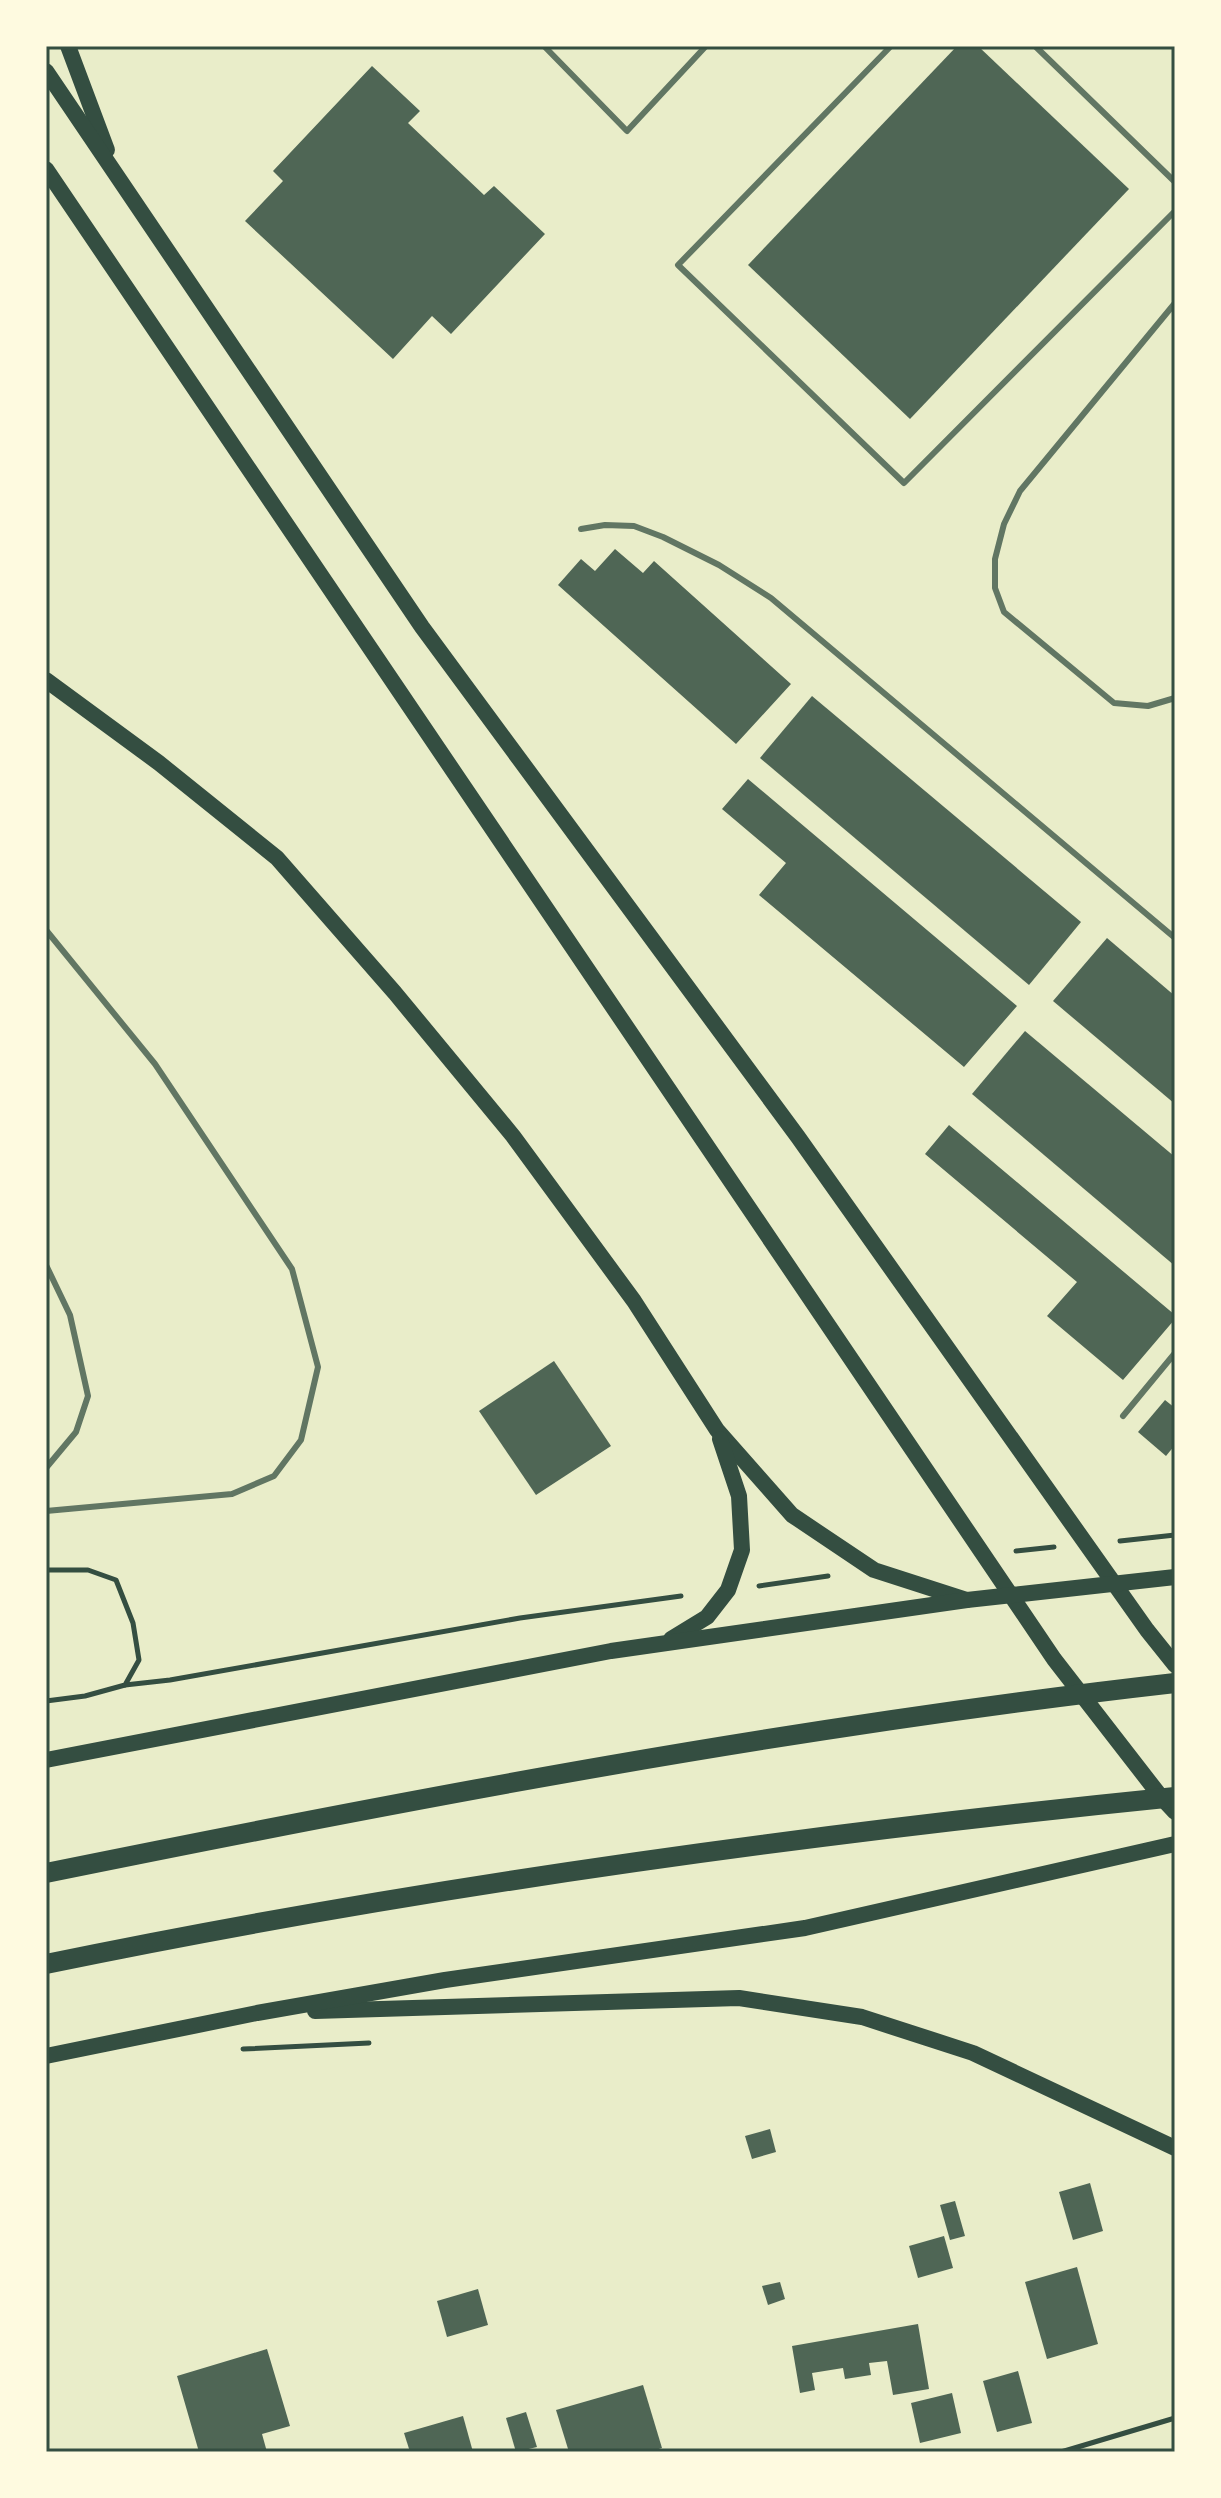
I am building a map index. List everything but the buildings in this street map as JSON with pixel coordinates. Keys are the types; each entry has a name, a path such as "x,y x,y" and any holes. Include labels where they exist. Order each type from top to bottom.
{"main road":[{"path":"68,46 116,174"},
{"path":"46,71 422,627 798,1137 1147,1630 1175,1665"},
{"path":"46,169 1054,1659 1175,1812"},
{"path":"46,680 159,763 277,858 395,993 513,1136 634,1301 717,1430 792,1515 874,1570 967,1600"},
{"path":"663,1644 707,1617 728,1590 742,1550 739,1496 717,1430"},
{"path":"46,1760 611,1651 967,1600 1175,1577"},
{"path":"46,1873 590,1767 928,1714 1175,1683"},
{"path":"46,1964 294,1916 592,1868 1175,1797"},
{"path":"46,2056 257,2013 445,1980 805,1928 1175,1844"},
{"path":"257,2013 739,1998 862,2017 973,2053 1175,2148"}],"lane":[{"path":"544,46 627,131 706,46"},
{"path":"891,46 678,265 904,483 1175,211"},
{"path":"1035,46 1175,182"},
{"path":"1175,303 1020,491 1004,524 995,559 995,588 1004,612 1114,703 1148,706 1175,698"},
{"path":"581,529 605,525 634,526 719,565 771,598 1175,938"},
{"path":"46,930 155,1064 292,1269 318,1367 301,1440 274,1476 232,1494 46,1511"},
{"path":"46,1265 70,1315 88,1396 76,1432 46,1468"},
{"path":"1123,1416 1175,1353"}],"path":[{"path":"1115,1541 1175,1535"},
{"path":"1009,1552 1055,1547"},
{"path":"46,1570 88,1570 116,1580 133,1623 139,1660 125,1685"},
{"path":"46,1701 520,1618 874,1570"},
{"path":"242,2049 370,2043"},
{"path":"1061,2452 1175,2418"}]}
